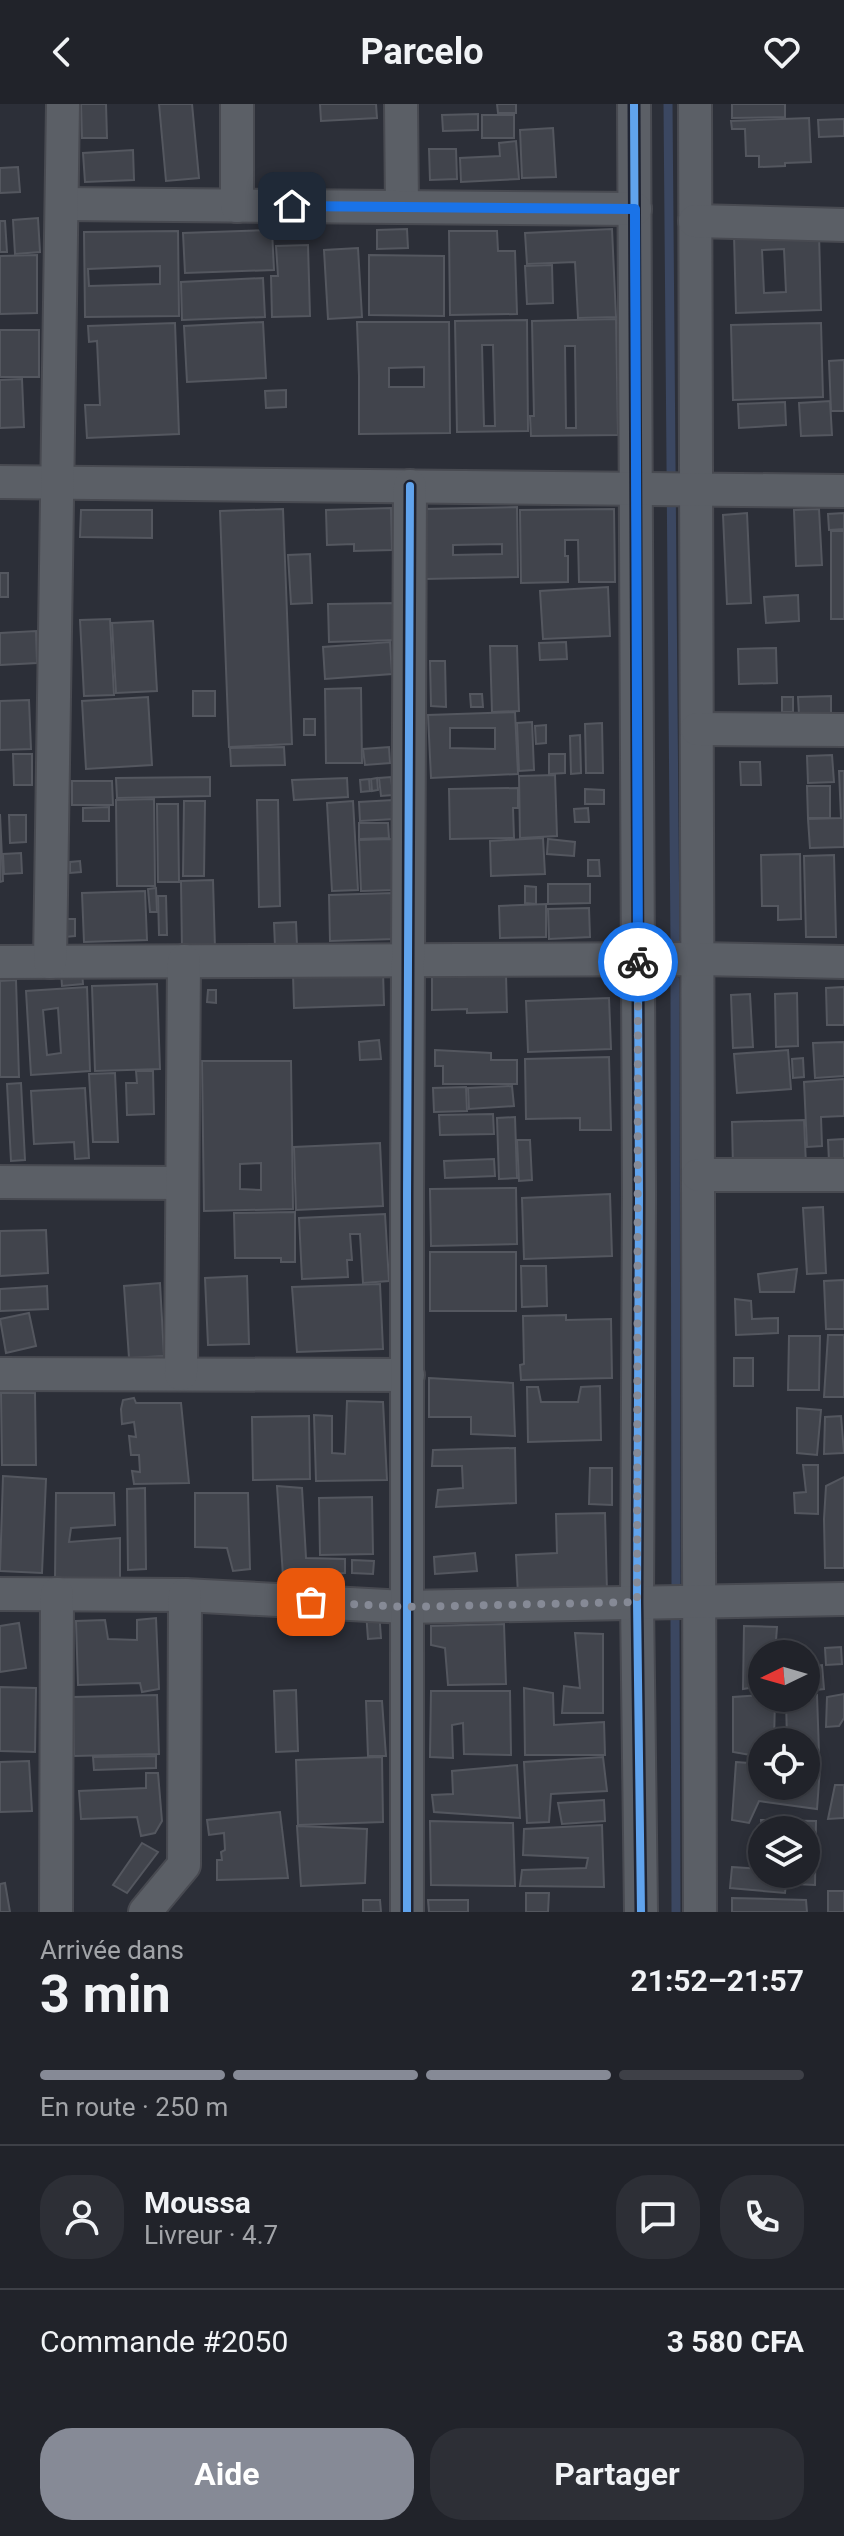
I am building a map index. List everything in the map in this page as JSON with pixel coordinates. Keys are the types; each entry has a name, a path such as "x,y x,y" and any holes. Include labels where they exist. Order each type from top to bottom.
{"street":[{"path":"50,962 63,104"},
{"path":"237,104 237,206"},
{"path":"401,104 402,207"},
{"path":"634,104 637,1602 641,1912"},
{"path":"695,104 700,1912"},
{"path":"62,204 635,209"},
{"path":"695,221 844,225"},
{"path":"0,482 844,491"},
{"path":"407,1912 405,1607 410,486"},
{"path":"697,729 844,730"},
{"path":"0,962 698,959 844,962"},
{"path":"181,1374 184,961"},
{"path":"698,1175 844,1175"},
{"path":"0,1182 182,1183"},
{"path":"0,1374 408,1375"},
{"path":"0,1594 185,1595 405,1607 844,1599"},
{"path":"56,1912 57,1594"},
{"path":"145,1912 184,1865 185,1595"}],"building":[{"path":"81,104 106,104 107,138 82,138"},
{"path":"159,104 192,104 199,178 166,181"},
{"path":"320,104 376,104 377,118 321,121"},
{"path":"497,104 516,104 516,113 498,113"},
{"path":"732,104 785,104 785,117 732,118"},
{"path":"478,114 478,130 443,131 442,115"},
{"path":"482,115 514,115 514,138 482,138"},
{"path":"809,118 811,162 759,167 759,156 746,156 745,129 732,129 731,121"},
{"path":"844,119 844,136 819,137 818,120"},
{"path":"553,128 556,177 522,178 520,130"},
{"path":"516,141 519,179 461,182 460,158 500,156 499,143"},
{"path":"429,149 456,149 457,179 430,180"},
{"path":"133,150 134,180 85,182 83,153"},
{"path":"18,167 20,192 0,193 0,168"},
{"path":"38,218 40,252 15,254 13,220"},
{"path":"0,221 5,221 7,252 0,252"},
{"path":"407,229 408,248 377,249 377,230"},
{"path":"612,229 616,317 578,318 575,262 527,264 525,233"},
{"path":"272,230 274,270 185,273 183,233"},
{"path":"178,231 179,316 85,317 84,232","holes":["160,266 160,284 89,286 88,269"]},
{"path":"449,231 497,231 498,251 515,251 517,314 450,315"},
{"path":"819,233 821,310 736,313 734,234","holes":["784,249 786,292 764,293 762,250"]},
{"path":"308,245 310,316 272,317 271,276 278,276 276,246"},
{"path":"358,248 362,317 328,319 324,250"},
{"path":"37,255 37,313 0,314 0,256"},
{"path":"369,255 444,256 444,316 369,315"},
{"path":"552,265 553,303 527,304 525,266"},
{"path":"263,278 265,317 182,320 181,282"},
{"path":"616,319 618,435 531,436 530,416 534,416 532,321","holes":["565,346 575,346 576,428 566,428"]},
{"path":"527,320 528,431 457,432 455,321","holes":["482,345 493,345 495,426 484,426"]},
{"path":"263,322 266,378 187,382 184,326"},
{"path":"357,322 449,322 450,433 359,434","holes":["424,367 424,387 389,387 389,368"]},
{"path":"175,323 179,434 87,438 85,405 100,405 97,341 89,342 88,326"},
{"path":"821,323 823,397 733,400 731,325"},
{"path":"0,330 39,330 39,377 0,377"},
{"path":"844,360 844,411 831,411 829,361"},
{"path":"22,379 24,427 0,428 0,380"},
{"path":"286,390 286,407 266,408 265,391"},
{"path":"830,401 832,435 801,436 799,403"},
{"path":"785,402 786,425 739,428 738,404"},
{"path":"517,507 518,577 425,579 423,509","holes":["502,544 502,554 453,555 453,545"]},
{"path":"391,508 392,550 354,551 354,544 327,545 326,510"},
{"path":"283,509 292,744 229,747 220,511"},
{"path":"614,509 615,582 579,582 578,540 565,540 568,582 521,583 520,510"},
{"path":"819,509 822,565 796,566 794,510"},
{"path":"81,510 152,510 152,538 80,537"},
{"path":"747,513 751,603 727,604 723,515"},
{"path":"844,513 844,529 829,530 828,514"},
{"path":"831,531 844,531 844,619 831,619"},
{"path":"310,554 312,603 291,604 288,555"},
{"path":"0,573 8,573 8,597 0,597"},
{"path":"608,587 610,636 543,639 540,591"},
{"path":"798,595 799,621 766,623 764,597"},
{"path":"396,603 397,640 329,642 328,604"},
{"path":"110,619 114,695 84,696 80,620"},
{"path":"153,621 157,691 116,693 112,623"},
{"path":"36,631 37,663 0,665 0,633"},
{"path":"390,642 392,674 325,679 323,647"},
{"path":"566,642 567,659 540,660 539,643"},
{"path":"490,646 517,646 519,711 492,712"},
{"path":"776,648 777,683 739,684 738,649"},
{"path":"430,661 445,661 446,707 431,706"},
{"path":"361,688 362,763 326,763 325,689"},
{"path":"193,691 215,691 215,716 193,716"},
{"path":"470,694 482,694 483,707 471,707"},
{"path":"831,696 831,714 799,715 798,697"},
{"path":"148,697 152,765 86,769 82,701"},
{"path":"782,697 793,697 793,712 782,712"},
{"path":"29,700 31,749 0,750 0,701"},
{"path":"515,712 518,774 431,778 428,715","holes":["450,728 495,728 495,749 450,748"]},
{"path":"304,719 315,719 315,735 304,735"},
{"path":"532,722 534,770 519,771 517,723"},
{"path":"602,723 603,773 586,773 585,724"},
{"path":"546,725 546,743 536,744 535,726"},
{"path":"580,735 581,773 571,774 570,736"},
{"path":"284,747 285,765 231,766 230,748"},
{"path":"389,747 390,763 365,765 363,749"},
{"path":"13,754 32,754 32,785 14,785"},
{"path":"549,754 565,754 565,773 549,774"},
{"path":"832,755 834,782 808,783 807,756"},
{"path":"740,762 760,762 761,785 741,785"},
{"path":"839,771 844,771 844,847 810,848 808,819 841,818"},
{"path":"555,775 557,836 520,838 519,776"},
{"path":"210,777 210,796 117,798 116,778"},
{"path":"391,777 393,795 381,796 379,778"},
{"path":"347,778 348,797 294,800 292,780"},
{"path":"377,778 378,790 372,791 371,779"},
{"path":"369,779 370,791 361,792 360,780"},
{"path":"72,781 112,781 113,805 72,805"},
{"path":"807,786 830,786 830,818 808,818"},
{"path":"518,788 518,808 513,808 514,838 450,839 449,789"},
{"path":"585,789 604,790 604,804 585,804"},
{"path":"154,799 155,886 117,886 116,800"},
{"path":"257,800 278,800 280,906 259,907"},
{"path":"393,800 394,819 360,821 359,802"},
{"path":"184,801 205,801 204,876 183,876"},
{"path":"353,801 358,890 332,891 327,803"},
{"path":"157,804 178,804 179,882 158,882"},
{"path":"109,807 109,821 83,821 83,808"},
{"path":"588,808 589,822 575,822 574,809"},
{"path":"0,814 3,881 0,882"},
{"path":"9,815 26,815 26,842 10,843"},
{"path":"359,823 388,823 389,838 359,839"},
{"path":"543,838 545,874 491,876 490,841"},
{"path":"392,839 394,890 361,891 359,840"},
{"path":"548,839 575,842 574,856 547,854"},
{"path":"21,853 22,873 4,874 3,854"},
{"path":"800,854 801,919 778,920 778,906 762,906 761,855"},
{"path":"834,855 836,937 806,937 804,856"},
{"path":"588,860 599,860 600,876 588,876"},
{"path":"80,861 81,872 70,873 70,862"},
{"path":"213,880 215,948 182,949 181,881"},
{"path":"548,884 590,884 590,903 548,904"},
{"path":"525,886 536,887 536,904 525,903"},
{"path":"156,888 157,912 150,912 148,889"},
{"path":"145,891 147,940 84,942 82,893"},
{"path":"393,893 394,939 330,941 329,895"},
{"path":"158,896 166,896 167,935 159,935"},
{"path":"546,904 546,937 500,938 499,906"},
{"path":"589,908 590,937 549,939 548,909"},
{"path":"64,919 75,919 75,936 64,937"},
{"path":"296,922 297,946 275,946 274,923"},
{"path":"82,971 83,984 62,986 61,972"},
{"path":"383,971 384,1005 294,1008 293,974"},
{"path":"506,974 507,1012 432,1010 432,975"},
{"path":"16,980 19,1077 0,1077 0,981"},
{"path":"157,984 160,1069 95,1071 92,986"},
{"path":"87,987 90,1071 31,1075 26,991","holes":["58,1008 61,1053 47,1055 43,1010"]},
{"path":"844,987 844,1025 827,1025 826,988"},
{"path":"208,990 216,990 216,1003 207,1002"},
{"path":"797,993 798,1046 776,1047 775,994"},
{"path":"750,994 753,1047 733,1048 731,995"},
{"path":"609,998 611,1049 528,1052 526,1001"},
{"path":"379,1040 381,1059 360,1060 359,1042"},
{"path":"844,1042 844,1076 815,1078 813,1043"},
{"path":"435,1050 491,1053 491,1060 517,1060 517,1084 443,1084 443,1066 435,1066"},
{"path":"788,1050 791,1089 737,1093 734,1054"},
{"path":"609,1057 611,1130 580,1130 580,1118 526,1119 525,1059"},
{"path":"803,1058 804,1077 793,1078 792,1059"},
{"path":"202,1061 291,1061 293,1209 204,1211","holes":["261,1163 261,1190 240,1189 240,1164"]},
{"path":"136,1071 153,1071 154,1114 127,1115 126,1083 137,1083"},
{"path":"115,1073 118,1142 93,1142 89,1074"},
{"path":"844,1079 844,1116 821,1117 822,1146 807,1147 804,1082"},
{"path":"21,1083 25,1160 11,1161 7,1084"},
{"path":"512,1086 514,1106 469,1109 468,1088"},
{"path":"466,1087 467,1111 434,1112 433,1088"},
{"path":"85,1088 89,1158 75,1159 74,1142 34,1144 31,1091"},
{"path":"493,1114 494,1134 440,1135 439,1115"},
{"path":"515,1117 517,1178 499,1179 497,1118"},
{"path":"804,1120 806,1165 733,1167 732,1122"},
{"path":"844,1139 844,1161 829,1162 828,1140"},
{"path":"517,1140 530,1140 532,1180 519,1181"},
{"path":"380,1143 383,1206 296,1210 294,1147"},
{"path":"494,1159 495,1176 445,1178 444,1161"},
{"path":"516,1188 517,1244 431,1246 430,1189"},
{"path":"610,1194 612,1256 524,1259 522,1198"},
{"path":"823,1207 826,1273 807,1274 803,1208"},
{"path":"295,1212 295,1262 281,1262 281,1258 235,1258 234,1213"},
{"path":"385,1214 389,1281 363,1283 360,1234 350,1234 352,1260 347,1260 348,1277 302,1279 299,1218"},
{"path":"46,1230 48,1273 0,1276 0,1231"},
{"path":"430,1252 516,1252 516,1311 430,1311"},
{"path":"521,1266 546,1266 547,1306 522,1307"},
{"path":"797,1269 794,1292 760,1292 758,1274"},
{"path":"247,1276 249,1344 208,1345 205,1278"},
{"path":"844,1280 844,1329 826,1329 824,1281"},
{"path":"160,1283 164,1356 129,1358 124,1286"},
{"path":"380,1284 383,1349 297,1352 292,1287"},
{"path":"47,1286 48,1309 0,1311 0,1289"},
{"path":"735,1299 751,1301 752,1319 778,1318 778,1333 736,1335"},
{"path":"29,1313 36,1346 6,1353 0,1319"},
{"path":"566,1315 566,1320 611,1319 612,1378 521,1380 520,1365 524,1364 523,1316"},
{"path":"828,1335 844,1335 844,1397 824,1397"},
{"path":"789,1336 820,1336 819,1390 788,1390"},
{"path":"734,1358 753,1358 753,1386 734,1386"},
{"path":"429,1378 513,1383 515,1436 471,1434 471,1417 429,1417"},
{"path":"600,1386 601,1440 528,1442 527,1387 538,1387 541,1402 578,1402 581,1387"},
{"path":"1,1393 35,1393 36,1465 2,1465"},
{"path":"134,1398 136,1403 181,1403 189,1483 134,1484 132,1471 140,1472 139,1455 131,1455 129,1436 136,1437 134,1422 122,1424 121,1409 123,1400"},
{"path":"347,1401 383,1402 387,1480 316,1481 314,1415 332,1416 332,1453 345,1454"},
{"path":"797,1408 821,1410 817,1455 797,1453"},
{"path":"309,1416 310,1479 253,1480 252,1417"},
{"path":"841,1416 844,1453 824,1454 825,1417"},
{"path":"515,1448 516,1503 436,1507 438,1490 463,1488 462,1466 432,1466 433,1450"},
{"path":"803,1465 818,1465 818,1514 795,1513 794,1493 806,1492"},
{"path":"590,1468 612,1468 612,1505 589,1504"},
{"path":"3,1476 46,1479 42,1573 0,1571"},
{"path":"844,1477 844,1568 825,1568 826,1486"},
{"path":"277,1486 302,1488 306,1558 345,1559 345,1573 283,1576"},
{"path":"145,1488 146,1569 128,1570 127,1489"},
{"path":"56,1493 114,1493 115,1525 71,1528 69,1542 120,1538 120,1580 55,1579"},
{"path":"195,1493 248,1493 250,1569 233,1571 227,1548 195,1547"},
{"path":"372,1497 373,1554 320,1555 319,1498"},
{"path":"605,1513 607,1592 518,1595 516,1555 557,1553 556,1514"},
{"path":"475,1553 477,1571 435,1574 434,1557"},
{"path":"352,1560 374,1561 373,1574 352,1573"},
{"path":"379,1611 381,1638 368,1639 366,1612"},
{"path":"156,1618 159,1689 142,1692 140,1683 78,1685 76,1621 105,1620 108,1639 137,1640 137,1620"},
{"path":"19,1623 26,1668 0,1672 0,1626"},
{"path":"504,1624 506,1684 448,1685 445,1648 431,1645 431,1626"},
{"path":"744,1626 777,1627 776,1640 748,1640 748,1688 743,1689"},
{"path":"575,1633 603,1634 603,1713 562,1713 564,1686 580,1688"},
{"path":"841,1647 842,1664 826,1665 825,1648"},
{"path":"820,1665 824,1689 820,1689"},
{"path":"0,1687 36,1688 35,1752 0,1751"},
{"path":"524,1688 553,1693 554,1725 604,1722 605,1755 525,1755"},
{"path":"296,1690 298,1751 276,1752 274,1691"},
{"path":"431,1691 510,1691 511,1755 464,1754 463,1723 452,1725 453,1758 430,1757"},
{"path":"844,1694 844,1718 839,1726 826,1727 827,1697"},
{"path":"157,1695 159,1754 74,1756 73,1697"},
{"path":"748,1696 748,1712 775,1712 774,1728 748,1728 748,1755 733,1752 733,1697"},
{"path":"366,1701 382,1701 386,1756 368,1756"},
{"path":"786,1712 818,1712 818,1728 787,1728"},
{"path":"156,1756 156,1768 94,1770 93,1757"},
{"path":"382,1757 383,1822 298,1825 296,1760"},
{"path":"603,1757 607,1791 551,1794 549,1822 527,1823 524,1762"},
{"path":"29,1761 32,1811 0,1812 0,1762"},
{"path":"736,1762 748,1763 748,1800 818,1800 817,1809 759,1801 752,1816 748,1816 748,1823 732,1820"},
{"path":"517,1765 520,1818 434,1812 432,1795 453,1794 452,1771"},
{"path":"146,1773 158,1773 162,1821 155,1833 141,1836 137,1817 81,1819 79,1791 146,1788"},
{"path":"835,1785 844,1785 844,1818 828,1819"},
{"path":"604,1800 605,1821 562,1824 558,1803"},
{"path":"280,1812 288,1878 217,1880 217,1860 222,1860 221,1852 225,1850 224,1833 209,1835 207,1820"},
{"path":"430,1821 513,1823 515,1886 431,1885"},
{"path":"602,1825 604,1887 520,1886 522,1870 586,1868 588,1858 523,1855 524,1829"},
{"path":"297,1826 367,1829 365,1883 301,1886"},
{"path":"142,1843 158,1852 127,1893 113,1885"},
{"path":"732,1867 748,1868 748,1888 786,1888 785,1893 730,1888"},
{"path":"5,1883 10,1912 0,1912 0,1884"},
{"path":"828,1891 844,1891 844,1912 828,1912"},
{"path":"526,1893 549,1893 548,1912 526,1912"},
{"path":"732,1898 806,1900 807,1912 732,1912"},
{"path":"363,1900 380,1900 381,1912 363,1912"},
{"path":"428,1900 468,1900 468,1912 429,1912"}],"waterway":[{"path":"668,104 675,942"},
{"path":"675,980 676,1584"},
{"path":"675,1619 676,1912"}],"cycle path":[{"path":"634,104 639,1195 637,1602 641,1912"},
{"path":"407,1912 410,486"}],"way so far":[{"path":"311,1602 405,1607 637,1602 638,962"}],"route":[{"path":"292,206 635,209 638,962"}]}
